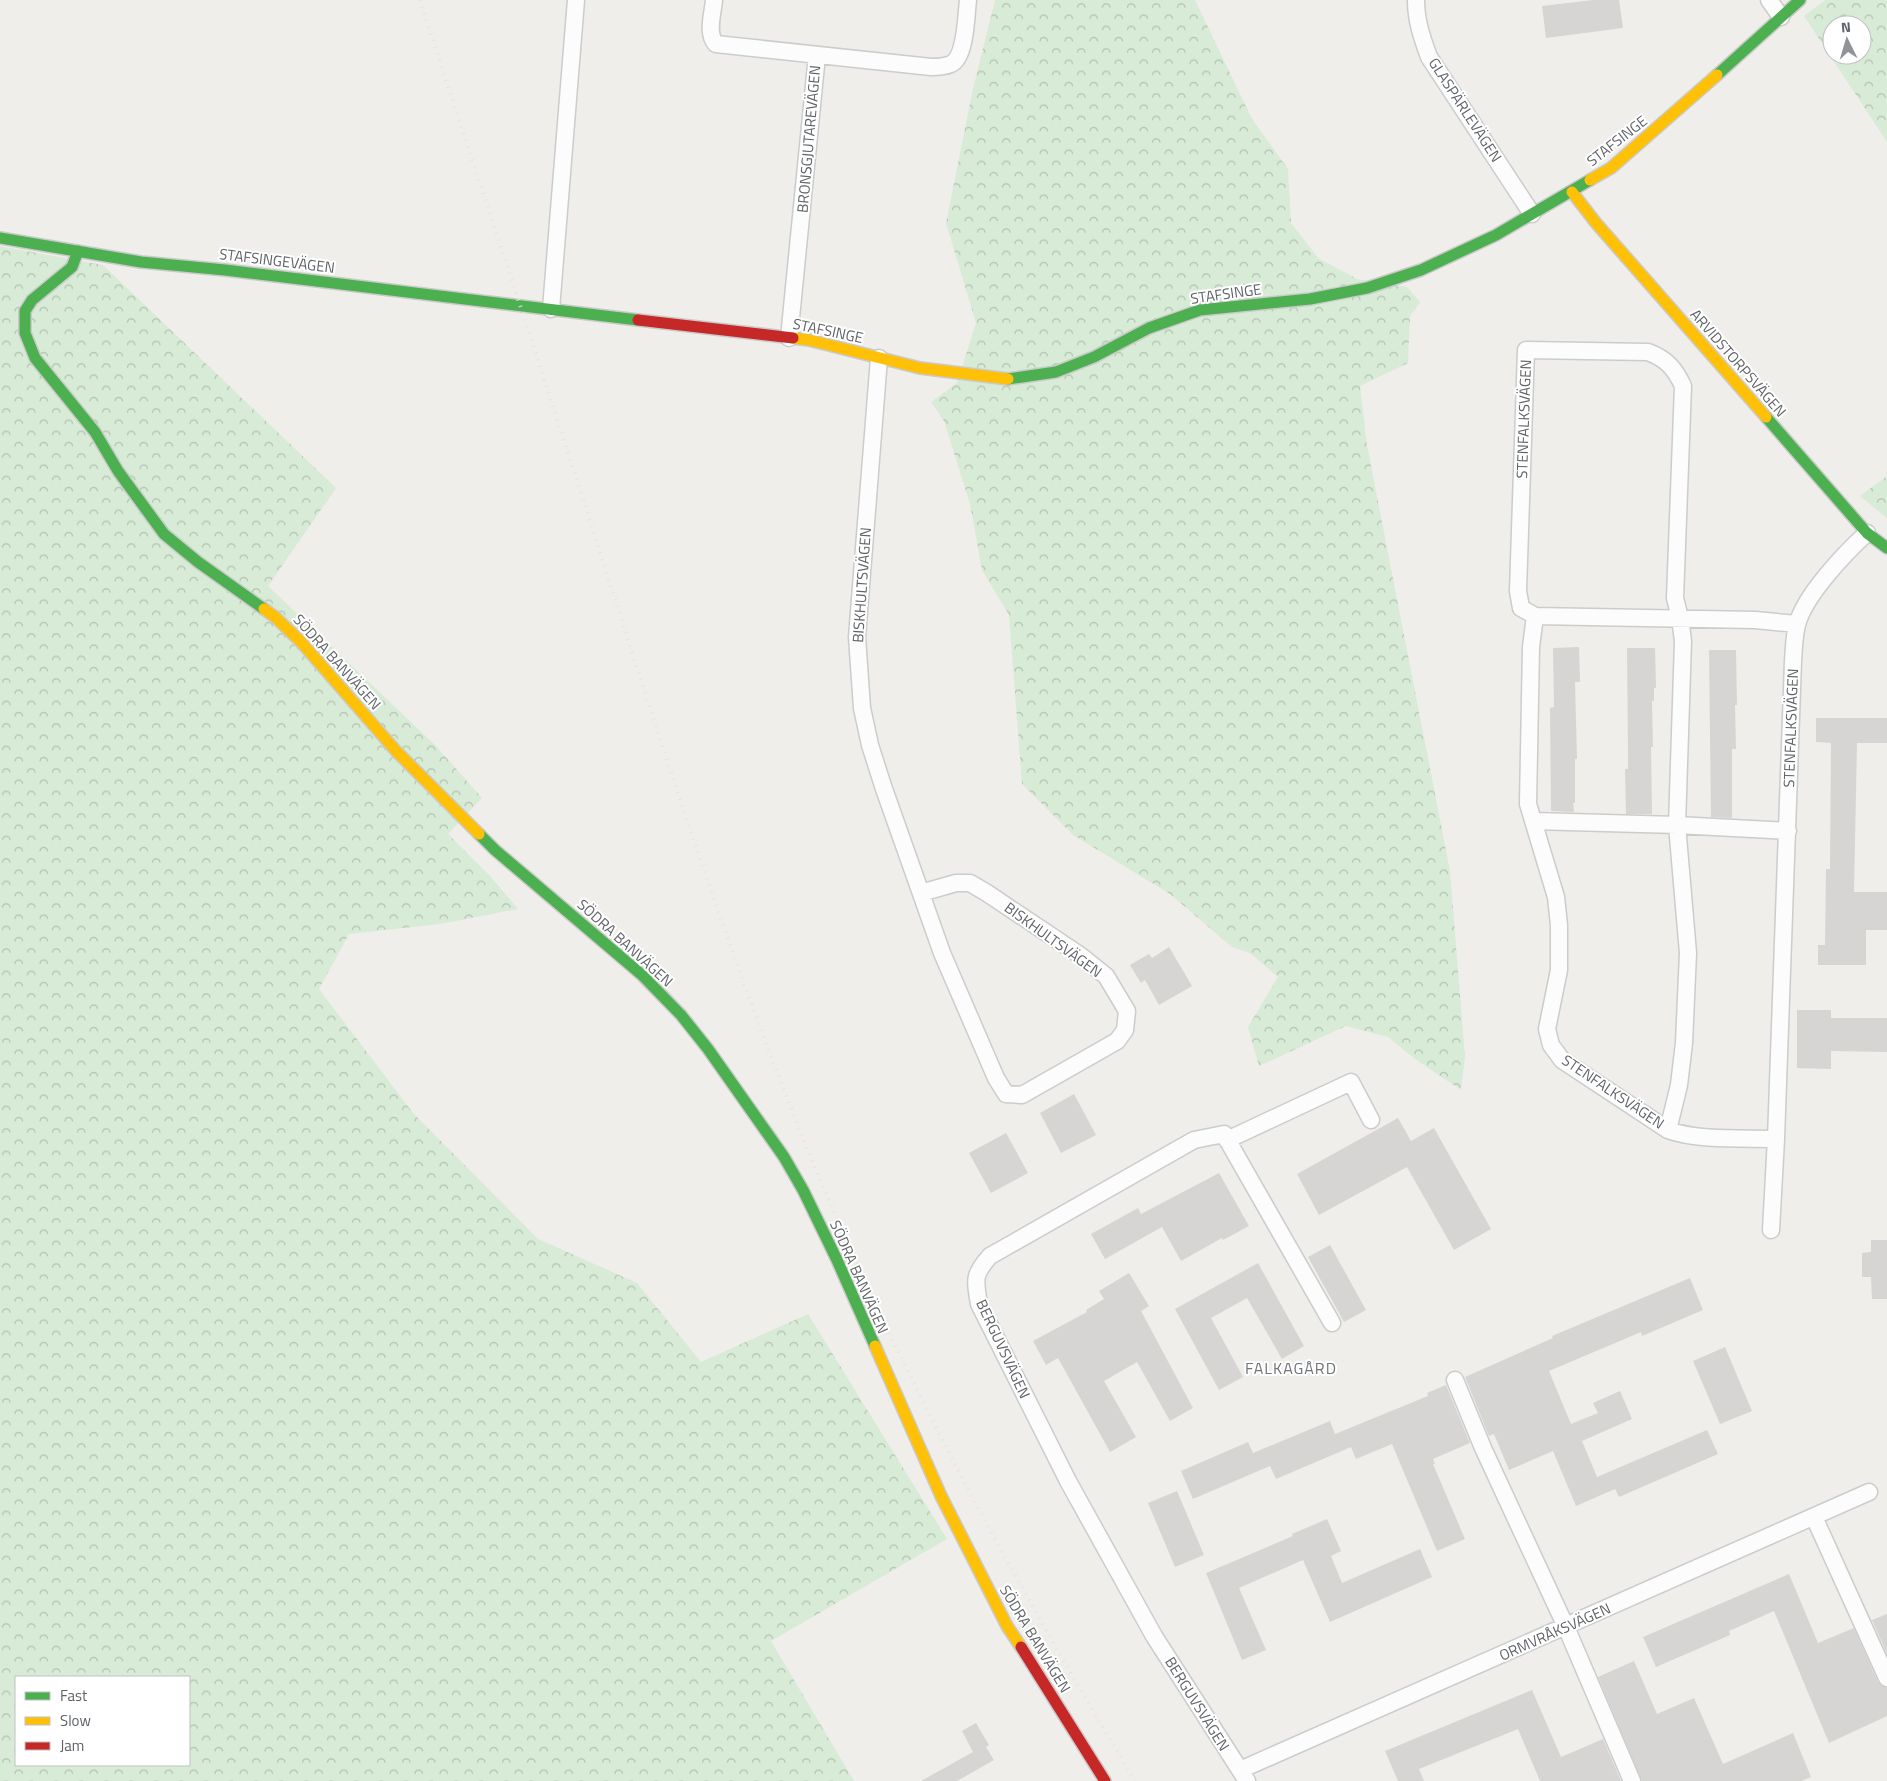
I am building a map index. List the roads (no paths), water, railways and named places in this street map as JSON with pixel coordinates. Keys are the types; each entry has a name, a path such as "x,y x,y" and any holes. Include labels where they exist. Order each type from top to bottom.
{"street":[{"path":"551,309 576,0"},
{"path":"714,0 711,34 716,44 817,55"},
{"name":"BRONSGJUTAREVÄGEN","path":"789,338 817,55 930,67 943,67 952,64 959,57 962,47 968,0"},
{"name":"GLASPÄRLEVÄGEN","path":"1416,0 1416,13 1420,31 1430,56 1532,214"},
{"path":"1769,0 1781,17"},
{"name":"STAFSINGE","path":"551,309 808,340 920,368 1010,379 1056,372 1094,357 1149,328 1200,310 1310,299 1367,288 1421,270 1496,236 1611,168 1680,109 1800,0"},
{"name":"ARVIDSTORPSVÄGEN","path":"1572,192 1596,223 1868,533 1887,548"},
{"name":"STAFSINGEVÄGEN","path":"0,238 141,262 224,270 551,309"},
{"name":"SÖDRA BANVÄGEN","path":"78,251 72,267 32,300 25,311 25,333 35,358 95,432 118,470 164,534 198,562 275,617 302,642 396,751 495,850 642,975 681,1015 708,1049 784,1157 803,1190 837,1260 941,1496 975,1564 1007,1626 1104,1781"},
{"name":"STENFALKSVÄGEN","path":"1668,1130 1679,1085 1684,1043 1688,952 1676,825 1683,641 1675,598 1683,386 1676,371 1660,356 1648,352 1526,350 1518,591 1522,608 1535,616 1532,647 1528,804 1556,897 1559,926 1559,970 1547,1028 1551,1045 1562,1060 1668,1130 1680,1134 1699,1136 1776,1140"},
{"name":"BISKHULTSVÄGEN","path":"879,358 857,637 862,708 870,745 883,786 942,953 996,1078 1006,1094 1022,1095 1118,1041 1126,1030 1127,1011 1106,976 1081,956 987,892 970,883 956,883 921,893"},
{"name":"STENFALKSVÄGEN","path":"1771,1230 1788,831 1793,660 1797,624 1806,604 1832,568 1868,533"},
{"path":"1535,616 1754,620 1797,624"},
{"path":"1533,821 1676,825 1788,831"},
{"path":"1332,1323 1227,1140 1351,1082 1371,1120"},
{"name":"BERGUVSVÄGEN","path":"1227,1140 1224,1134 1194,1140 1013,1242 990,1256 978,1269 976,1282 979,1304 1068,1481 1154,1636 1243,1776"},
{"path":"1455,1380 1483,1448 1566,1627 1632,1781"},
{"name":"ORMVRÅKSVÄGEN","path":"1243,1776 1566,1627 1869,1492"},
{"path":"1814,1517 1887,1678"}],"railway":[{"path":"420,0 688,823 714,900 799,1128 834,1213 872,1297 954,1461 1042,1622 1135,1781"}],"district":[{"name":"FALKAGÅRD","path":"1291,1368"}]}
